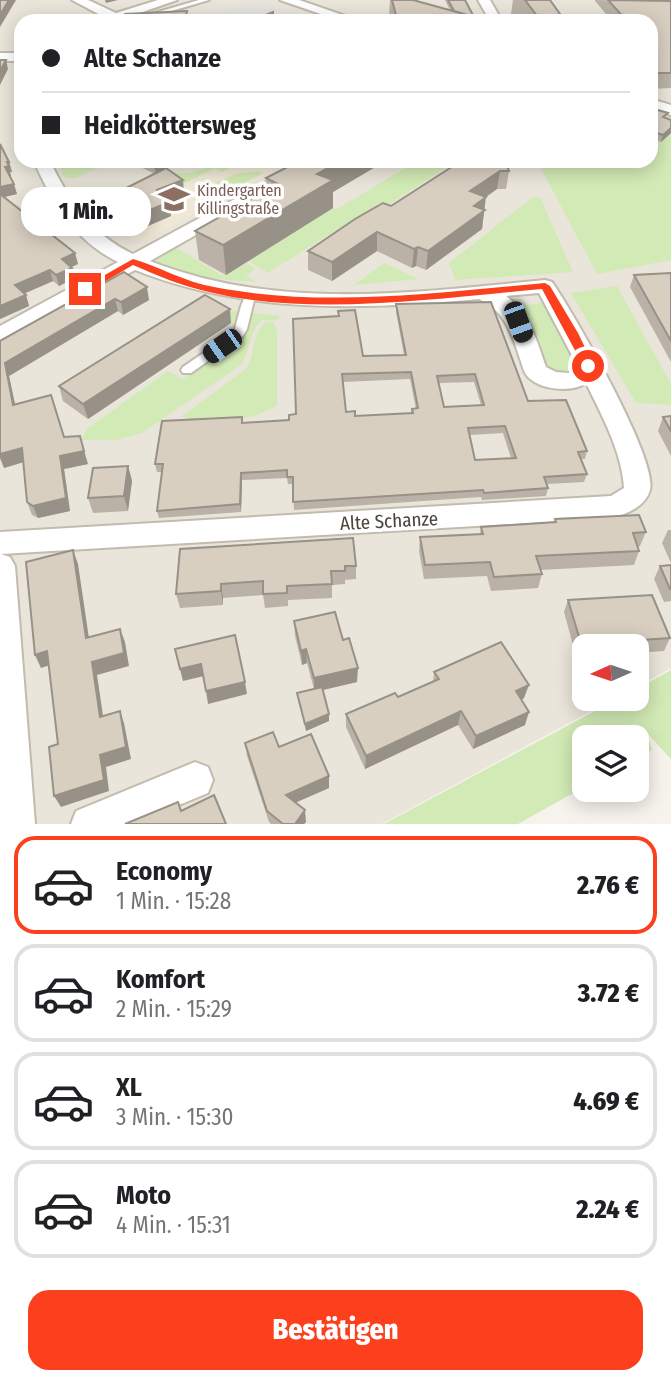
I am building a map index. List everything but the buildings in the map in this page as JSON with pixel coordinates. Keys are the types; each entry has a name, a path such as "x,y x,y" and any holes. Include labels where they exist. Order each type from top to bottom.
{"street":[{"path":"78,0 101,14"},
{"path":"126,14 172,0"},
{"path":"286,0 331,14"},
{"path":"45,168 55,191 74,218 99,243 133,262 179,281 250,296 334,300 482,292 499,299 513,312 536,370 544,377 554,381 576,380 588,366"},
{"path":"0,335 305,168"},
{"name":"Alte Schanze","path":"0,543 613,507 629,501 638,486 636,470 573,333 545,286 482,292"},
{"path":"0,566 18,824"},
{"path":"89,824 195,780"}],"lane":[{"path":"155,14 206,0"},
{"path":"187,370 239,334 243,327 244,306 250,296"}],"shaded area":[{"path":"0,0 671,0 671,668 649,680 649,634 572,634 572,711 591,711 382,824 0,824"},
{"path":"261,1 279,9 262,14 217,14"},
{"name":"Kindergarten Killingstraße","path":"215,168 222,172 230,168 268,168 275,171 145,240 133,241 98,213 168,179 181,185"}],"green space":[{"path":"658,111 671,115 671,260 597,274 541,168 658,168"},
{"path":"61,168 97,168 76,178 66,178"},
{"path":"215,168 181,185 168,179 98,212 96,208 154,174 189,173"},
{"path":"405,168 445,168 370,217 362,214 268,273 248,261 333,208 337,209"},
{"path":"258,171 263,173 212,201 210,193 215,183 235,174"},
{"path":"533,197 540,197 573,272 455,280 449,263"},
{"path":"175,247 223,276 247,263 255,269 246,276 257,282 204,276 153,259"},
{"path":"384,263 419,279 354,285"},
{"path":"617,286 671,384 671,405 636,403 571,293"},
{"path":"548,304 575,355 572,367 566,370 546,368 517,306"},
{"path":"219,309 281,316 276,321 262,320 257,325 241,365 142,433 116,440 81,440 88,428 168,371 183,379 244,333 214,312"},
{"path":"265,322 273,322 277,330 277,406 235,420 205,421 182,416 246,369 258,333"},
{"path":"671,670 671,759 649,735 649,725 572,725 572,794 518,824 384,824 595,711 649,711 649,682"}],"place":[{"name":"Kindergarten Killingstraße","path":"174,199"}],"route":[{"path":"85,289 133,262 179,281 212,290 286,300 446,295 545,286 573,333 588,366"}]}
